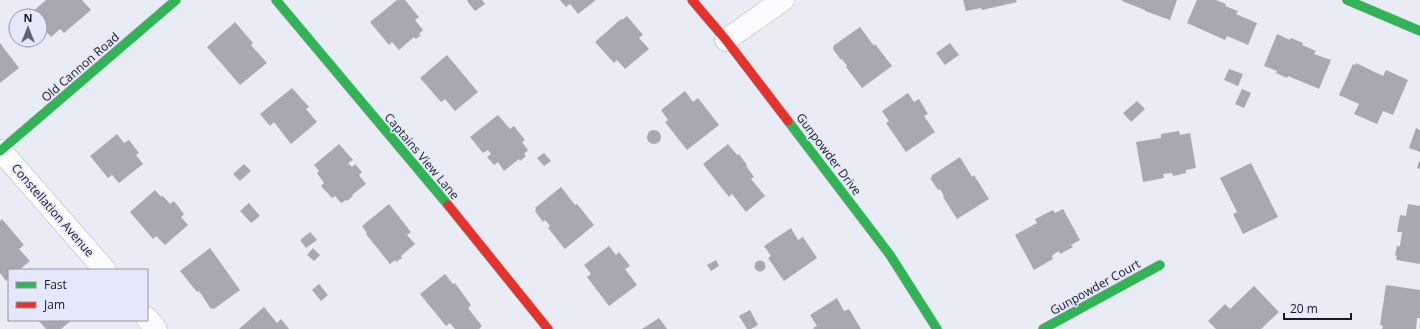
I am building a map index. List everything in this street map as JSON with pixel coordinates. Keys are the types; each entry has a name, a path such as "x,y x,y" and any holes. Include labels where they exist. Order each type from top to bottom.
{"street":[{"name":"Old Cannon Road","path":"0,151 176,0"},
{"name":"Captains View Lane","path":"276,0 472,233 548,329"},
{"name":"Gunpowder Drive","path":"692,0 726,40 890,254 937,329"},
{"path":"726,40 783,0"},
{"path":"1347,0 1420,31"},
{"name":"Constellation Avenue","path":"0,151 104,269"},
{"name":"Gunpowder Court","path":"1043,329 1160,265"},
{"path":"148,319 156,329"}],"building":[{"path":"46,0 82,0 91,10 64,33 60,29 51,37 48,33 48,8 37,8"},
{"path":"397,0 405,0 419,17 415,20 423,30 419,34 421,35 416,39 414,37 399,50 392,42 389,45 370,22"},
{"path":"482,0 485,4 475,11 467,1"},
{"path":"560,0 596,0 578,14 570,4 566,7"},
{"path":"963,0 1016,0 1017,2 982,10 981,8 966,11"},
{"path":"1122,0 1177,0 1170,20 1145,11"},
{"path":"1197,0 1216,0 1226,4 1225,6 1238,11 1236,14 1257,23 1248,45 1227,36 1225,40 1187,23"},
{"path":"627,16 643,35 639,38 649,49 625,69 617,60 614,63 595,42 621,19 622,20"},
{"path":"235,22 253,43 251,45 267,63 240,85 207,47"},
{"path":"860,27 874,46 875,44 892,66 862,88 846,67 847,66 842,59 841,60 833,49 833,46"},
{"path":"1277,34 1290,40 1291,38 1303,43 1302,45 1316,51 1314,54 1331,60 1319,89 1288,76 1287,78 1276,73 1277,71 1264,66"},
{"path":"0,43 19,68 0,83"},
{"path":"950,43 959,55 945,65 936,53"},
{"path":"447,55 478,92 455,111 445,99 441,102 420,78"},
{"path":"1356,63 1383,76 1386,70 1408,80 1393,115 1383,111 1377,124 1354,114 1359,104 1339,95 1353,64 1355,65"},
{"path":"1229,69 1243,74 1238,86 1224,80"},
{"path":"292,88 309,107 306,109 317,122 291,144 274,122 270,126 260,114"},
{"path":"1242,89 1251,93 1244,108 1235,104"},
{"path":"685,91 693,102 698,98 719,125 687,150 665,122 668,120 661,110"},
{"path":"908,93 914,102 919,99 928,114 924,116 935,132 906,152 886,123 889,121 882,111"},
{"path":"1137,101 1145,109 1131,122 1123,113"},
{"path":"498,115 510,129 514,126 525,140 522,142 528,150 524,154 526,156 520,161 519,159 504,171 498,162 494,165 487,157 491,154 488,150 483,153 470,137"},
{"path":"1416,128 1420,130 1420,152 1409,148"},
{"path":"654,130 659,132 661,137 659,142 654,144 649,142 647,137 649,132"},
{"path":"1179,131 1180,135 1190,133 1196,168 1186,170 1186,173 1173,176 1172,173 1163,174 1164,178 1143,182 1136,142 1161,138 1161,134"},
{"path":"117,134 124,143 129,140 139,153 136,155 143,164 119,183 112,175 108,178 90,156"},
{"path":"339,144 353,160 348,163 352,167 355,164 362,172 359,175 366,184 347,201 346,200 341,203 335,196 332,198 321,186 324,183 317,173 319,171 314,165"},
{"path":"728,144 737,155 739,154 747,165 746,166 754,177 751,179 765,196 746,212 732,194 729,197 703,164"},
{"path":"544,153 551,161 544,166 537,158"},
{"path":"960,157 972,177 974,175 989,199 957,219 943,197 944,196 940,189 938,190 930,178"},
{"path":"1420,159 1420,169 1417,168"},
{"path":"1251,163 1278,217 1243,234 1233,214 1237,212 1220,178"},
{"path":"244,164 251,171 240,181 233,174"},
{"path":"561,187 575,205 577,204 594,225 565,249 548,228 550,226 545,220 543,222 535,211 535,208"},
{"path":"155,190 170,204 174,201 184,214 181,217 188,225 165,245 156,236 153,239 130,212"},
{"path":"249,203 260,216 251,223 240,211"},
{"path":"389,204 411,232 407,235 415,244 401,256 402,258 396,262 395,260 390,264 366,234 367,233 362,226"},
{"path":"1408,204 1420,206 1420,264 1396,260 1397,256 1395,255 1397,246 1400,246 1402,232 1397,232 1400,215 1406,216"},
{"path":"1063,209 1080,240 1071,245 1073,247 1060,254 1059,251 1054,254 1052,256 1053,259 1034,270 1015,235 1037,223 1035,219 1053,210 1055,213"},
{"path":"2,219 24,245 19,249 30,261 20,269 8,269 8,279 6,281 0,273 0,221"},
{"path":"791,228 798,240 803,237 817,258 784,281 768,258 771,256 764,246"},
{"path":"310,232 317,240 306,248 300,240"},
{"path":"609,246 616,255 619,252 630,266 625,269 637,285 609,306 587,277 591,274 584,265"},
{"path":"210,248 240,290 214,309 211,309 199,291 197,292 180,271"},
{"path":"313,248 320,255 314,261 307,255"},
{"path":"716,260 719,266 711,271 707,265"},
{"path":"758,261 762,261 764,262 764,270 758,271 755,268 755,264"},
{"path":"445,274 453,284 455,283 471,305 468,308 482,326 479,329 455,329 450,323 446,326 420,294"},
{"path":"319,284 328,295 321,301 312,290"},
{"path":"1386,285 1420,290 1420,318 1417,318 1416,329 1382,329 1383,326 1380,325"},
{"path":"1254,286 1279,312 1261,329 1216,329 1208,321 1225,304 1230,309"},
{"path":"837,298 844,311 849,309 861,329 813,328 817,326 810,315"},
{"path":"264,307 277,323 281,319 289,329 239,329"},
{"path":"750,310 758,325 751,329 747,329 739,316"},
{"path":"659,318 667,329 642,329"},
{"path":"39,321 71,321 61,329 46,329"}],"traffic: fast":[{"path":"0,151 176,0"},
{"path":"276,0 448,205"},
{"path":"1347,0 1420,31"},
{"path":"788,121 890,255 937,329"},
{"path":"1043,329 1160,265"}],"traffic: jam":[{"path":"692,0 726,40 788,121"},
{"path":"448,205 548,329"}]}
